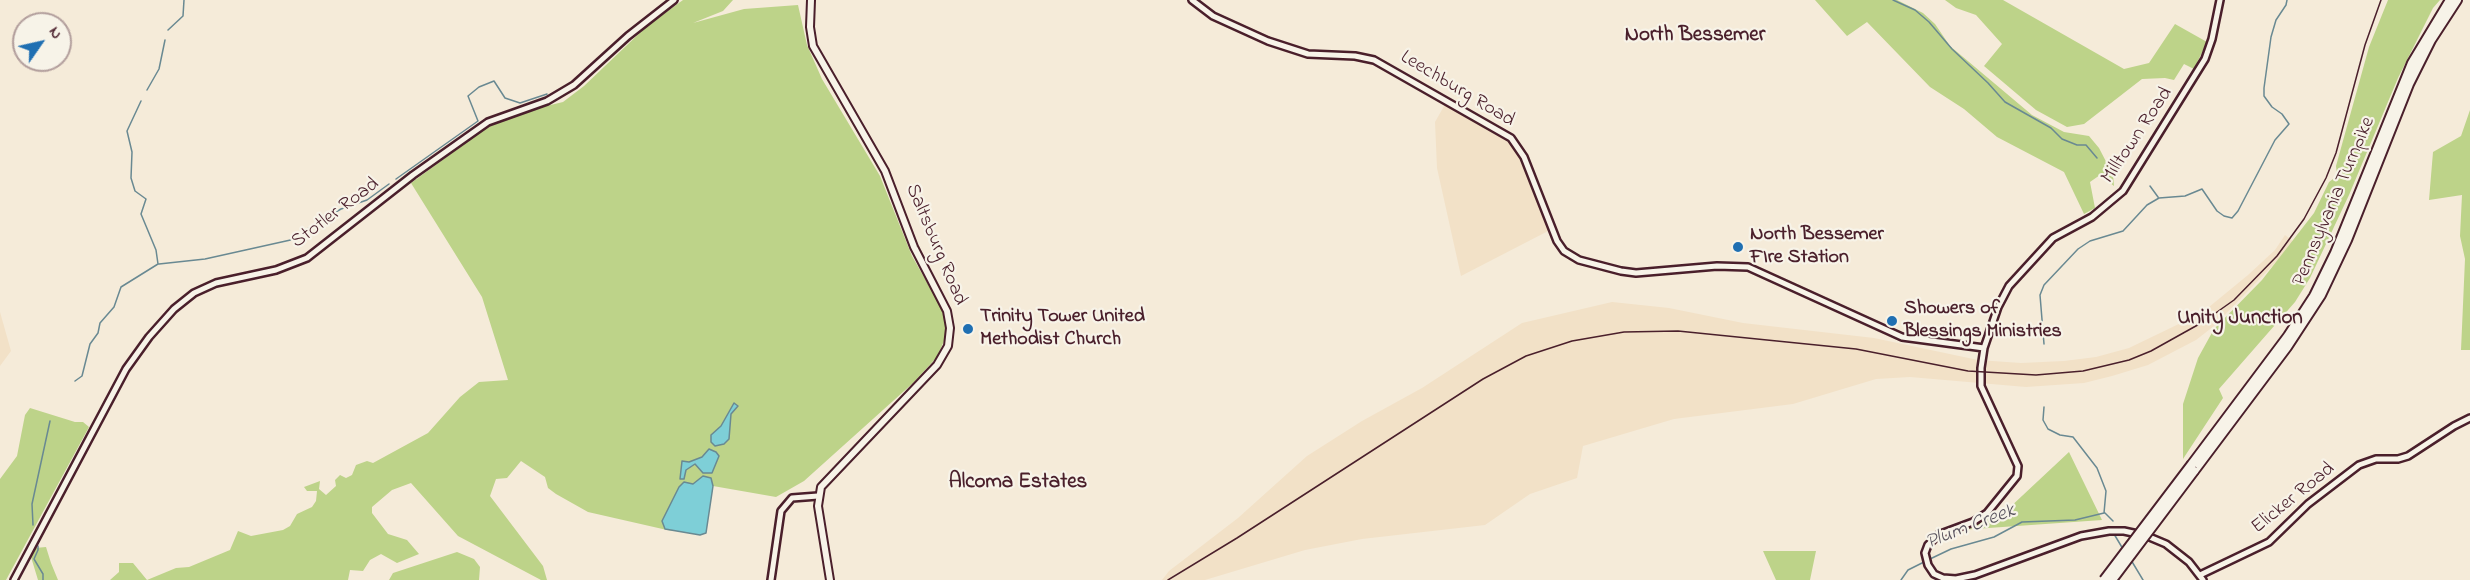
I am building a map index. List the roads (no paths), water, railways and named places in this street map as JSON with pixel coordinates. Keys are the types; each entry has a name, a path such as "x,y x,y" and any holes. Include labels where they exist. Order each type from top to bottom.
{"highway":[{"name":"Pennsylvania Turnpike","path":"2112,580 2288,336 2314,296 2335,253 2412,63 2450,0"},
{"name":"Pennsylvania Turnpike","path":"2104,580 2287,347 2321,295 2347,240 2409,84 2431,40 2457,0"}],"main road":[{"name":"Saltsburg Road","path":"811,0 810,27 813,46 885,171 914,247 947,311 950,328 948,346 937,365 829,477 821,487 818,496"},
{"path":"818,496 830,580"}],"street":[{"name":"Stotler Road","path":"14,580 126,369 149,337 174,309 194,293 216,283 276,270 307,258 412,175 488,122 547,101 574,85 628,36 674,0"},
{"name":"Leechburg Road","path":"1192,0 1221,20 1268,41 1308,54 1355,56 1374,60 1511,138 1524,157 1557,241 1564,251 1580,260 1636,273 1717,266 1748,267 1902,337 1984,348"},
{"name":"Milltown Road","path":"1984,348 1998,307 2009,286 2024,268 2053,238 2092,217 2123,191 2205,59 2212,39 2220,0"},
{"path":"1984,348 1981,386 2018,466 2017,476 1987,513 1973,522 1931,540 1926,550 1926,558 1934,574 1951,579 1968,577 2064,541 2116,531 2141,534 2160,541 2182,555 2201,577"},
{"name":"Elicker Road","path":"2201,577 2269,542 2308,504 2359,465 2376,459 2398,459 2408,456 2470,418"},
{"path":"771,580 782,511 792,498 818,496"},
{"path":"1929,579 1934,574"}],"water":[{"path":"734,403 738,406 731,414 729,439 724,444 715,446 711,442 711,435 721,426"},
{"path":"709,449 719,456 712,473 703,473 695,464 686,470 684,479 680,479 682,461 689,462 702,457"},
{"path":"703,476 711,478 713,486 706,533 700,535 665,529 662,521 679,487 684,482 693,484"}],"waterway":[{"path":"168,30 183,16 184,0"},
{"path":"1893,0 1915,10 1929,22 1952,49 2005,102 2051,128 2062,139 2077,145 2086,145 2097,158"},
{"name":"Plum Creek","path":"2044,344 2040,295 2044,285 2078,249 2090,241 2123,231 2147,205 2159,198 2185,196 2202,189 2217,211 2224,216 2232,218 2238,211 2275,140 2289,124 2264,96 2271,37 2276,20 2287,0"},
{"path":"147,90 159,69 165,40"},
{"path":"396,179 478,121 468,96 479,87 494,81 505,98 520,103 547,94"},
{"path":"75,381 82,376 90,344 98,333 100,323 114,307 121,287 158,264 156,250 141,214 146,199 135,191 131,178 132,152 127,131 141,101"},
{"path":"159,264 205,259 295,239 311,226 341,209 367,200 389,184"},
{"path":"2150,186 2158,197"},
{"name":"Plum Creek","path":"1930,559 1951,549 1994,537 2022,522 2075,520 2104,513 2106,491 2097,468 2073,437 2060,435 2048,429 2043,420 2044,407"},
{"path":"33,525 32,504 50,421"},
{"path":"2105,513 2113,521"},
{"path":"2114,534 2123,549"},
{"path":"38,546 34,559 43,574 43,580"},
{"path":"2131,560 2143,580"},
{"name":"Plum Creek","path":"1901,580 1908,570 1926,561"}],"railway":[{"path":"1168,580 1483,379 1526,356 1572,341 1624,332 1678,331 1856,349 1968,371 2036,375 2083,371 2129,360 2151,351 2203,322 2234,300 2277,256 2304,219 2326,178 2336,153 2365,45 2381,0"}],"place":[{"name":"North Bessemer FIre Station","path":"1738,247"},
{"name":"Showers of Blessings Ministries","path":"1892,321"},
{"name":"Trinity Tower United Methodist Church","path":"968,329"}],"district":[{"name":"North Bessemer","path":"1695,37"},
{"name":"Unity Junction","path":"2240,320"},
{"name":"Alcoma Estates","path":"1018,484"}]}
